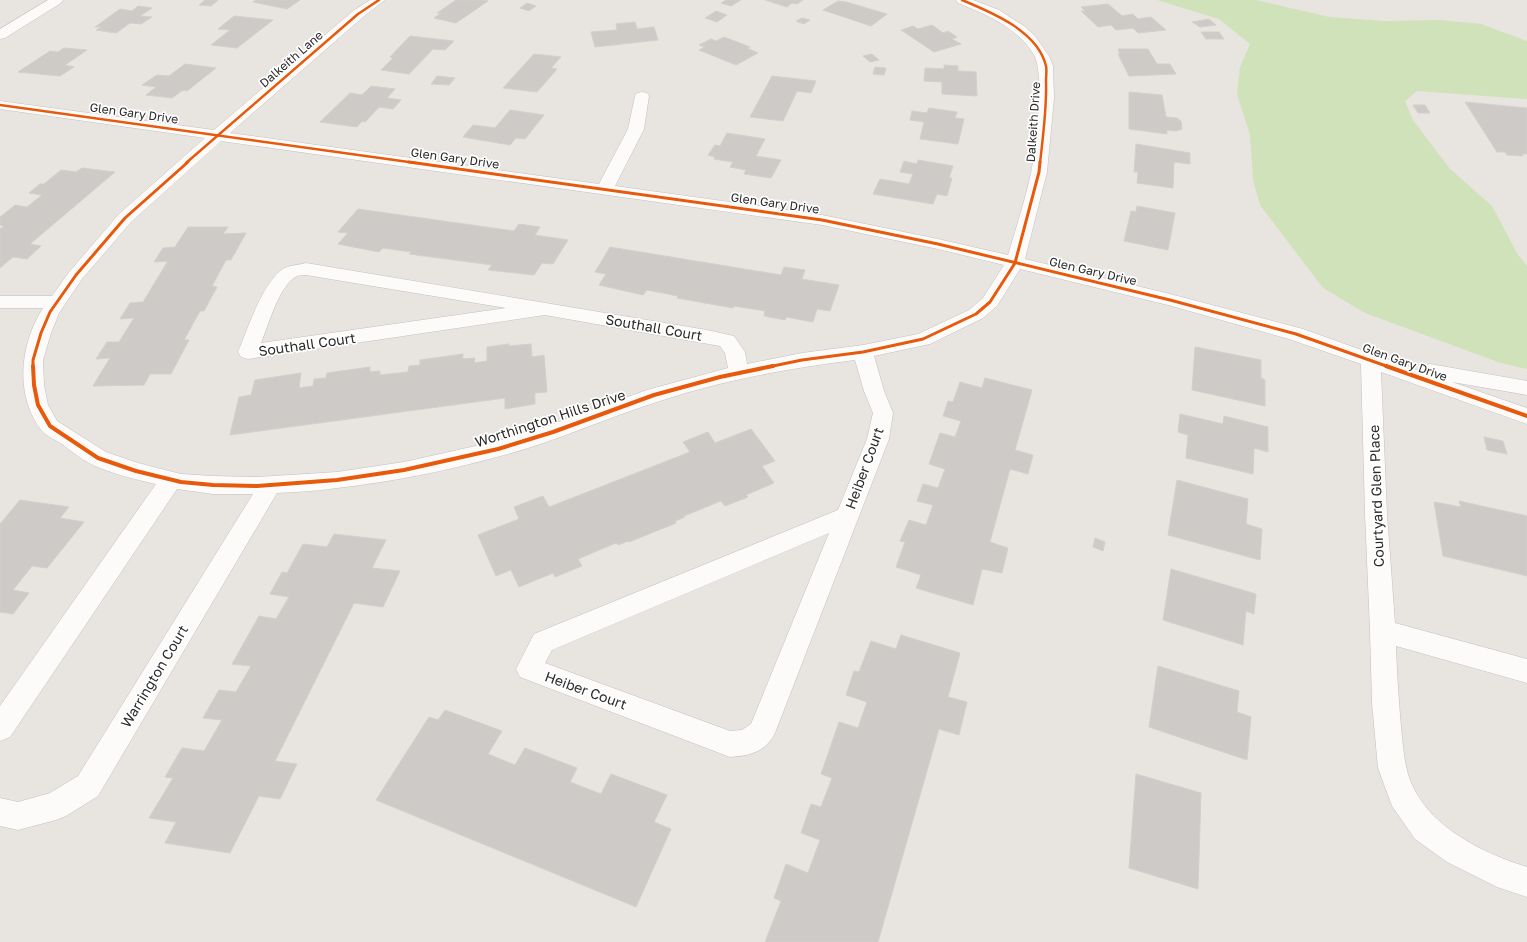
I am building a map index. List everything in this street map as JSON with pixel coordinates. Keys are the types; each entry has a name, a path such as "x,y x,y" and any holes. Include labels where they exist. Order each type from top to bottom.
{"street":[{"path":"0,35 57,0"},
{"name":"Dalkeith Lane","path":"218,135 358,14 379,0"},
{"name":"Dalkeith Drive","path":"962,0 994,13 1019,29 1030,39 1038,50 1046,66 1047,98 1039,172 1015,263"},
{"path":"604,188 636,129 642,96"},
{"name":"Glen Gary Drive","path":"0,105 604,188 822,220 938,244 1170,300 1296,334 1527,416"},
{"name":"Worthington Hills Drive","path":"218,135 125,218 76,275 50,312 41,333 33,360 34,385 38,405 50,426 98,458 136,471 181,482 213,485 270,485 337,480 404,470 498,449 553,432 654,395 739,373 802,360 863,352 923,339 976,314 990,302 1015,263"},
{"name":"Southall Court","path":"545,309 248,352 272,294 279,282 290,272 306,269 545,309 728,341 735,352 739,373"},
{"path":"0,302 57,302"},
{"name":"Heiber Court","path":"847,516 543,642 529,669 730,744 746,743 761,733 878,439 883,413 874,390 863,352"},
{"name":"Glen Gary Drive","path":"1371,361 1527,388"},
{"name":"Courtyard Glen Place","path":"1371,361 1376,514 1383,631 1385,703 1392,768 1402,796 1426,829 1457,852 1508,876 1527,882"},
{"path":"0,728 171,480"},
{"name":"Warrington Court","path":"0,812 18,816 56,806 88,786 270,485"},
{"path":"1383,631 1527,671"}],"green space":[{"path":"1157,0 1256,0 1329,17 1384,21 1440,20 1481,24 1527,41 1527,99 1417,91 1405,101 1413,120 1450,169 1492,206 1518,255 1527,266 1527,369 1501,363 1365,313 1323,288 1260,205 1253,180 1250,135 1237,94 1240,67 1250,44 1219,19"}],"building":[{"path":"205,0 218,0 211,6 199,5"},
{"path":"256,0 300,0 287,9 253,2"},
{"path":"456,0 488,1 456,23 434,18 441,13 437,13"},
{"path":"726,0 741,0 731,6 721,3"},
{"path":"765,0 803,0 797,4 792,3 787,7"},
{"path":"838,1 887,14 871,26 823,10"},
{"path":"527,3 536,6 529,11 520,8"},
{"path":"1108,4 1122,16 1133,14 1138,19 1151,17 1166,30 1138,33 1133,28 1116,30 1111,25 1098,27 1081,11 1085,11 1081,7"},
{"path":"138,6 152,8 140,16 152,17 141,24 130,23 116,33 96,30 101,27 95,27 120,9 132,11"},
{"path":"716,11 727,15 717,22 705,18"},
{"path":"234,16 273,20 237,48 211,45 230,30 218,29"},
{"path":"802,18 810,20 804,24 796,21"},
{"path":"1209,19 1216,25 1200,27 1192,22"},
{"path":"635,22 637,29 654,27 658,40 595,47 591,32 617,30 616,24"},
{"path":"932,25 943,33 948,31 957,37 952,39 961,44 934,52 901,30 913,26 918,29"},
{"path":"1201,32 1219,32 1224,39 1206,39"},
{"path":"410,36 454,41 445,50 433,49 409,74 381,70 393,58 390,57"},
{"path":"724,37 750,47 747,48 758,53 736,65 699,50 705,47 699,45 711,39 716,41"},
{"path":"64,48 87,50 65,65 74,67 60,76 18,72 50,51 58,52"},
{"path":"1118,49 1148,49 1157,64 1170,64 1176,74 1129,76 1118,54 1120,54"},
{"path":"534,54 561,57 551,68 557,69 537,92 503,88"},
{"path":"872,54 879,60 870,62 863,56"},
{"path":"185,64 216,68 187,91 183,90 172,98 146,95 156,87 142,85 157,75 169,76"},
{"path":"944,65 958,66 958,71 976,72 977,96 942,94 942,82 924,81 925,68 944,69"},
{"path":"875,67 886,68 884,75 873,74"},
{"path":"437,76 455,78 449,85 431,84"},
{"path":"772,76 816,81 811,93 797,91 783,121 750,117"},
{"path":"371,86 395,89 387,98 401,100 393,109 379,107 365,122 362,121 357,127 320,122 350,93 362,95"},
{"path":"1129,92 1162,95 1166,117 1177,118 1181,121 1182,129 1176,131 1167,130 1167,134 1129,129"},
{"path":"1465,102 1527,108 1527,154 1522,154 1523,156 1507,155 1505,152 1497,152"},
{"path":"1413,105 1425,105 1430,113 1418,113"},
{"path":"929,108 957,112 955,118 964,119 958,144 920,139 924,122 910,120 912,111 927,113"},
{"path":"510,110 544,115 525,139 516,138 510,145 463,137 473,125 495,128"},
{"path":"727,133 765,139 756,156 781,160 771,178 744,174 746,170 730,167 733,162 714,159 715,157 708,155 715,145 720,146"},
{"path":"1136,144 1190,153 1190,164 1174,162 1173,188 1137,183 1138,172 1134,172"},
{"path":"918,160 953,166 949,178 952,178 947,196 937,194 933,204 873,194 880,179 909,184 913,174 900,172 904,161 917,164"},
{"path":"82,168 115,172 30,244 41,246 27,259 13,257 0,268 0,229 4,226 0,225 0,217 15,205 27,207 42,195 29,193 40,184 44,184 61,170 76,172"},
{"path":"1137,206 1175,213 1168,250 1124,241 1131,211 1136,212"},
{"path":"358,209 514,231 519,224 540,227 535,235 568,240 553,264 542,263 534,275 488,270 492,265 409,254 411,252 383,248 379,252 338,244 348,233 338,232"},
{"path":"188,227 228,227 223,234 246,233 231,260 226,260 212,286 217,287 204,311 200,311 184,340 189,340 171,374 150,374 144,385 93,386 110,358 96,359 107,342 119,342 134,318 120,319 130,303 143,302 168,261 154,262 163,248 175,247"},
{"path":"610,247 781,275 784,267 805,270 802,279 839,285 830,311 817,309 813,322 786,317 785,320 764,316 765,311 734,306 733,308 677,298 678,296 647,290 643,295 599,285 606,274 595,272"},
{"path":"509,344 509,346 531,344 532,357 544,355 547,392 535,393 535,404 505,409 505,398 230,435 239,397 251,395 255,380 301,373 299,388 313,386 314,379 326,378 327,373 370,367 370,372 380,371 380,375 408,372 409,366 420,365 420,360 463,354 463,359 475,358 474,363 487,361 487,347"},
{"path":"1195,347 1261,360 1261,378 1265,380 1265,406 1192,390"},
{"path":"985,378 1032,390 1015,450 1033,455 1028,474 1010,469 990,542 1008,548 1002,573 982,569 973,605 916,588 921,575 896,567 905,542 900,541 909,520 926,525 933,505 917,501 923,484 938,488 945,469 929,464 940,433 955,437 961,421 943,416 948,401 953,402 960,382 982,388"},
{"path":"1180,414 1223,424 1224,416 1268,427 1268,452 1254,448 1253,474 1186,458 1188,435 1178,432"},
{"path":"751,429 775,461 762,466 774,483 746,495 748,497 725,506 721,501 684,516 685,517 675,521 676,523 629,542 628,541 618,545 616,543 578,559 582,566 555,577 553,573 519,587 511,570 496,576 478,535 519,519 514,507 543,496 549,507 690,452 683,442 708,432 715,443"},
{"path":"1484,437 1503,441 1507,454 1487,450"},
{"path":"1177,480 1248,499 1246,524 1262,529 1260,560 1168,535"},
{"path":"20,500 69,507 60,518 84,522 47,568 32,566 13,590 29,593 13,614 0,612 0,524"},
{"path":"1459,501 1527,516 1527,576 1443,556 1434,502 1461,507"},
{"path":"334,534 386,540 372,568 400,571 383,607 354,603 275,761 297,764 280,799 259,796 230,853 165,843 176,822 149,818 173,778 165,777 182,748 204,751 222,720 203,718 219,690 236,692 251,666 232,664 259,616 276,619 289,597 270,594 282,572 287,573 303,544 327,547"},
{"path":"1095,538 1105,542 1103,551 1093,547"},
{"path":"1171,569 1256,594 1254,614 1246,611 1243,645 1163,620"},
{"path":"901,635 960,653 948,697 967,702 959,735 939,729 878,942 765,942 781,901 774,898 786,864 808,873 820,840 801,833 811,804 821,807 832,778 821,774 839,722 858,728 867,702 846,695 854,671 859,672 871,641 896,649"},
{"path":"1158,666 1239,691 1237,712 1251,717 1247,760 1149,727"},
{"path":"445,710 502,731 488,754 515,765 525,748 577,768 570,782 601,794 611,774 667,795 654,822 671,829 636,907 376,800 429,717 438,720"},
{"path":"1136,774 1201,793 1198,889 1129,868"}],"cycle path":[{"path":"379,0 358,14 125,218 76,275 50,312 41,333 33,360 34,385 38,405 50,426 98,458 136,471 181,482 213,485 257,486 337,480 404,470 498,449 553,432 654,395 720,377 802,360 863,352 923,339 976,314 990,302 1015,263 1039,172 1047,98 1046,66 1042,56 1030,39 1019,29 994,13 962,0"},
{"path":"0,105 822,220 938,244 1170,300 1296,334 1527,416"}]}
